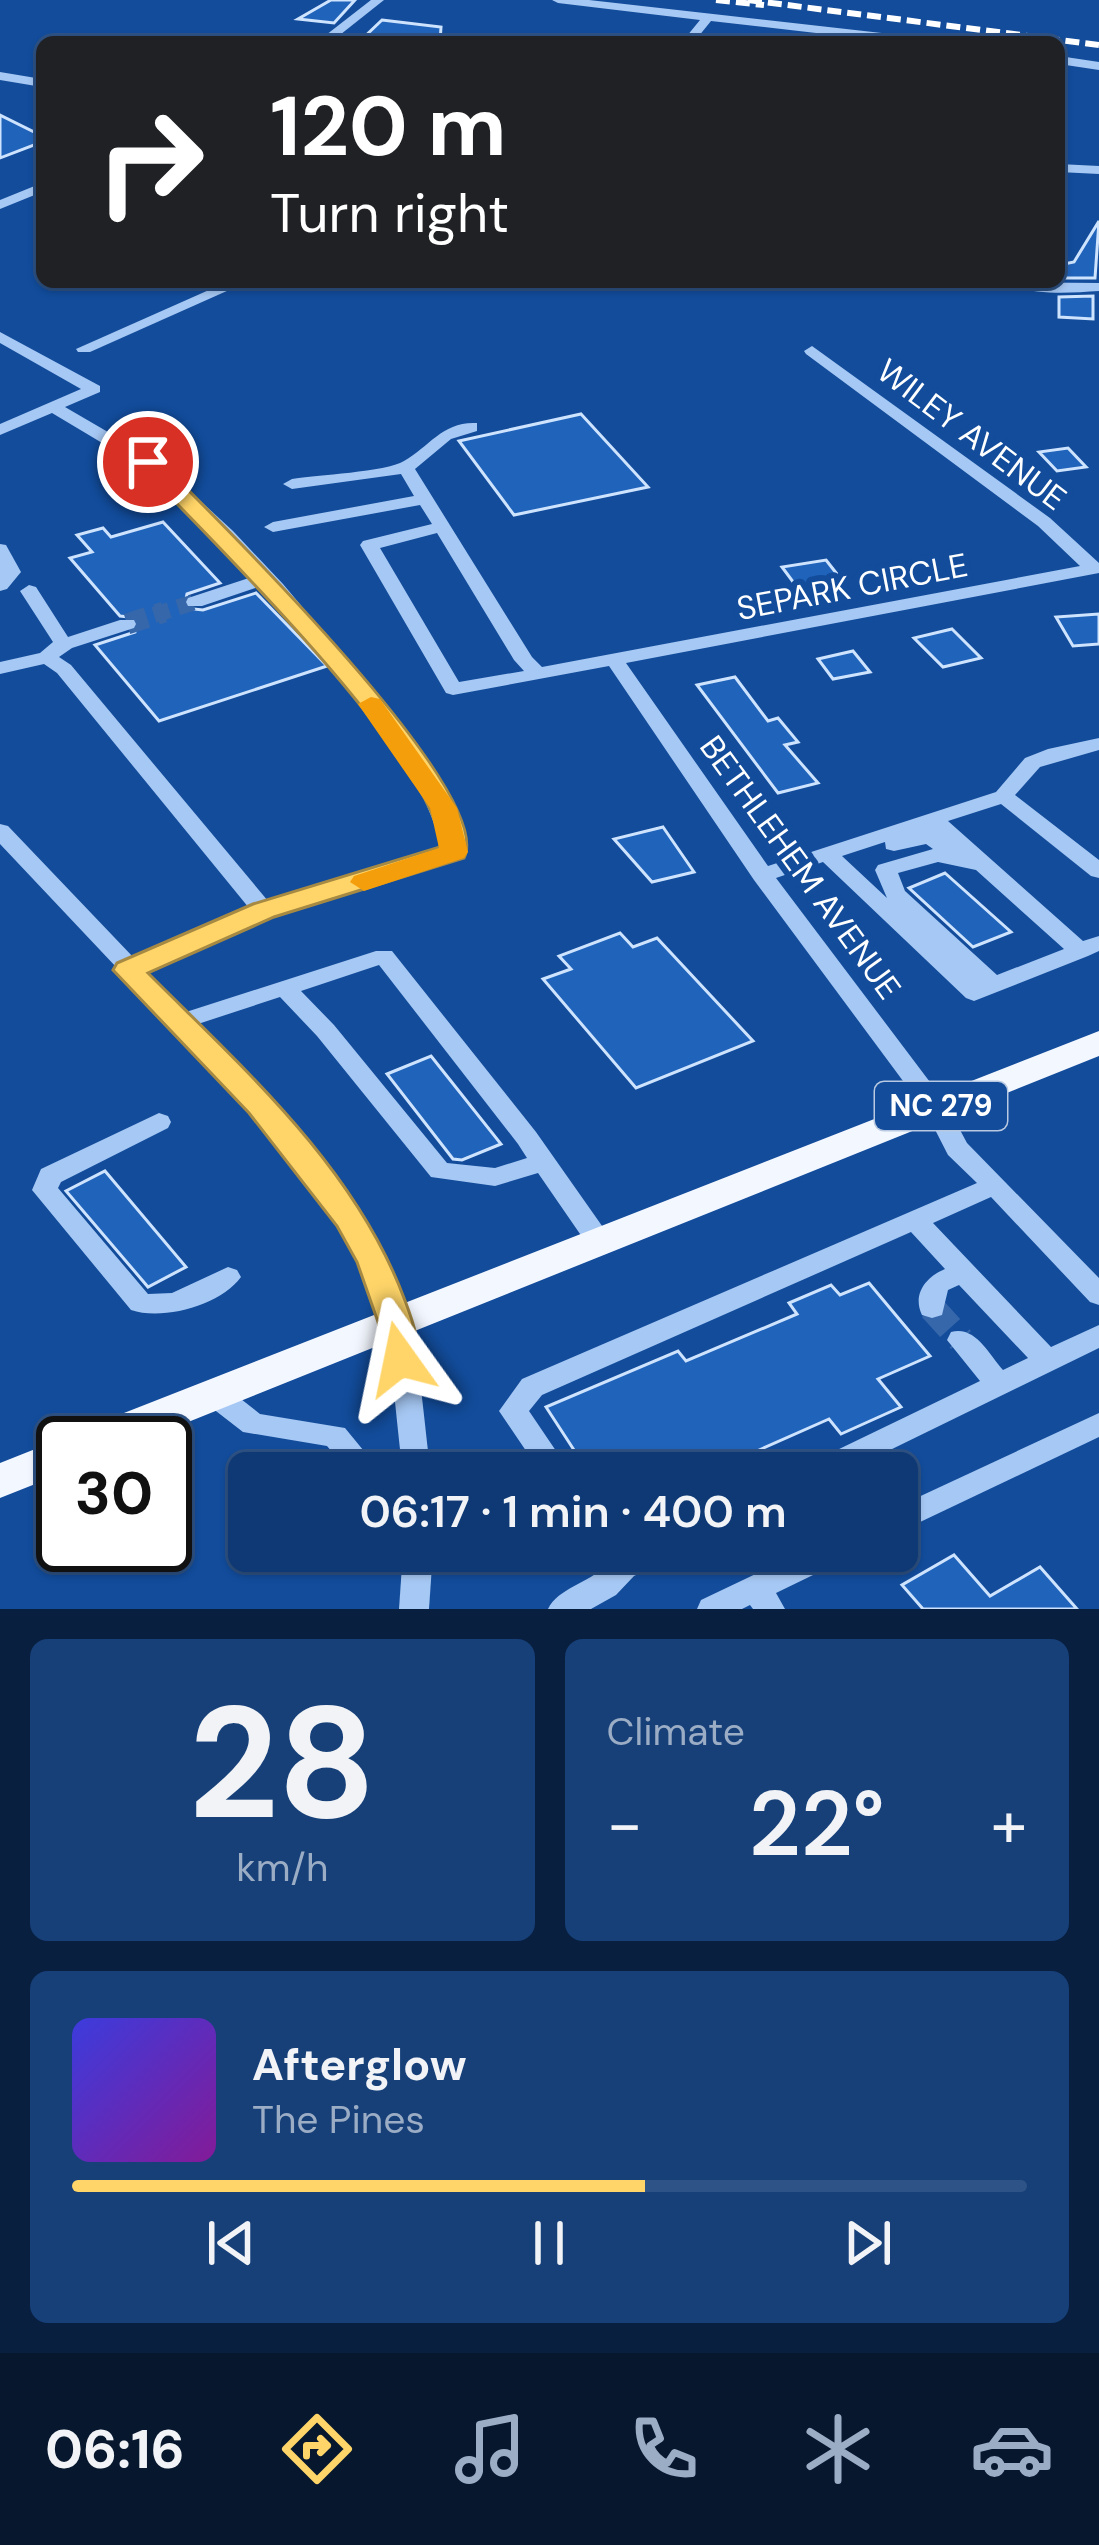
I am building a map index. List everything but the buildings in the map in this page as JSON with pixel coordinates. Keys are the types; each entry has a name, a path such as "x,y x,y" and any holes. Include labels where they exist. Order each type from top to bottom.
{"main road":[{"name":"NC 279","path":"157,1416 1099,1042"},
{"path":"0,1481 36,1466"}],"street":[{"path":"330,36 378,0"},
{"path":"558,0 876,36"},
{"path":"693,36 709,16"},
{"path":"1065,61 1099,66"},
{"path":"0,76 36,81"},
{"path":"1065,168 1099,170"},
{"path":"0,205 36,190"},
{"path":"1048,288 1099,287"},
{"path":"84,349 225,288"},
{"path":"0,337 94,389 0,430"},
{"name":"WILEY AVENUE","path":"812,351 1044,522 1096,568"},
{"path":"54,408 148,462 311,628 398,741 443,808 454,838 454,852 263,910 128,970"},
{"path":"292,484 385,467 406,468 446,435 471,427"},
{"path":"406,468 524,660 538,674"},
{"path":"272,527 425,499"},
{"name":"SEPARK CIRCLE","path":"442,526 369,545 453,688 616,662 1096,568"},
{"path":"0,549 12,572 0,585"},
{"path":"194,602 265,579"},
{"path":"29,591 64,669 263,910"},
{"path":"0,668 127,624"},
{"name":"BETHLEHEM AVENUE","path":"616,662 762,875 936,1108 957,1149 1099,1295"},
{"path":"762,875 1004,796 1017,771 1031,760 1099,744"},
{"path":"1004,796 1099,871"},
{"path":"827,854 974,993 1089,947 933,819"},
{"path":"0,831 260,1105 349,1217 374,1262 395,1322 414,1452"},
{"path":"990,867 954,852 910,859 886,870 895,893 993,986"},
{"path":"179,1022 384,956 526,1138 598,1240"},
{"path":"284,988 440,1171 495,1177 543,1162"},
{"path":"159,1122 50,1176 45,1190 140,1303 155,1308 170,1305 228,1277"},
{"path":"541,1452 513,1412 532,1387 995,1185"},
{"path":"915,1220 1047,1361"},
{"path":"932,1308 936,1284 962,1272"},
{"path":"859,1452 1099,1336"},
{"path":"961,1340 999,1384"},
{"path":"213,1393 253,1424 334,1436 349,1452"},
{"path":"918,1511 1099,1424"},
{"path":"414,1609 415,1572"},
{"path":"563,1609 605,1586 611,1572"},
{"path":"712,1609 762,1599 802,1572"}],"tunnel":[{"path":"154,615 195,602"},
{"path":"127,624 164,612"},
{"path":"932,1308 961,1340"}],"railway":[{"path":"716,0 764,5"},
{"path":"748,0 1029,36"},
{"path":"1065,41 1099,45"}],"slow traffic":[{"path":"364,882 454,852 443,808 371,704"}],"route":[{"path":"148,462 311,628 398,741 443,808 454,838 454,852 263,910 128,970 260,1105 349,1217 374,1262 395,1322 400,1359"}]}
